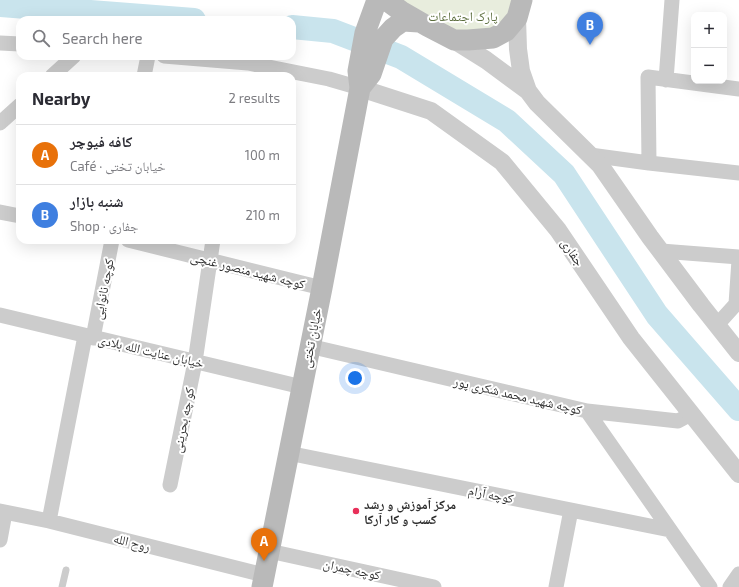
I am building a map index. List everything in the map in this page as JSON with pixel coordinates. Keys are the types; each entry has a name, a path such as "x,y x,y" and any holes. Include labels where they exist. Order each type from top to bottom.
{"main road":[{"name":"خیابان تختی","path":"263,581 363,78 374,36 378,0"},
{"path":"386,0 419,22 454,40 493,38 506,31 520,9"},
{"path":"374,36 393,28 403,21 419,22"}],"street":[{"path":"666,80 672,0"},
{"path":"520,9 518,49 521,71 528,91"},
{"path":"454,40 486,60 528,91 537,103 600,165 660,250 739,353"},
{"path":"0,43 16,44"},
{"path":"56,72 70,60"},
{"path":"145,72 147,60"},
{"path":"187,60 238,69 248,63 294,72"},
{"path":"296,72 329,79 363,78"},
{"path":"649,164 648,77 739,89"},
{"name":"جفاری","path":"363,78 431,111 502,162 558,230 630,338 739,474"},
{"path":"0,123 16,109"},
{"path":"590,155 649,164 739,173"},
{"path":"0,212 16,215"},
{"name":"کوچه نانوایی","path":"49,521 111,244"},
{"name":"کوچه شهید منصور غنچی","path":"144,244 322,288"},
{"name":"کو چه بحرینی","path":"170,485 194,362 212,244"},
{"path":"660,250 739,259 736,304 717,325"},
{"name":"خیابان عنایت الله بلادی","path":"0,315 302,387"},
{"name":"کوچه شهید محمد شکری پور","path":"310,346 588,411 710,587"},
{"path":"588,411 678,421 691,414"},
{"name":"کوچه آرام","path":"288,453 670,530"},
{"path":"556,587 571,510"},
{"path":"0,540 3,512"},
{"name":"روح الله","path":"3,512 49,521 263,581"},
{"name":"کوچه چمران","path":"269,551 434,587"},
{"path":"730,587 739,574"}],"lane":[{"path":"62,587 66,570"}],"green space":[{"name":"پارک اجتماعات","path":"393,0 515,0 509,15 492,31 460,33"}],"waterway":[{"path":"0,5 142,16"},
{"path":"296,27 333,31 401,57 507,121 564,174 657,315 739,409"}],"place":[{"name":"شنبه بازار","path":"590,45"},
{"name":"مرکز آموزش و رشد کسب و کار آرکا","path":"356,511"},
{"name":"کافه فیوچر","path":"264,561"}]}
